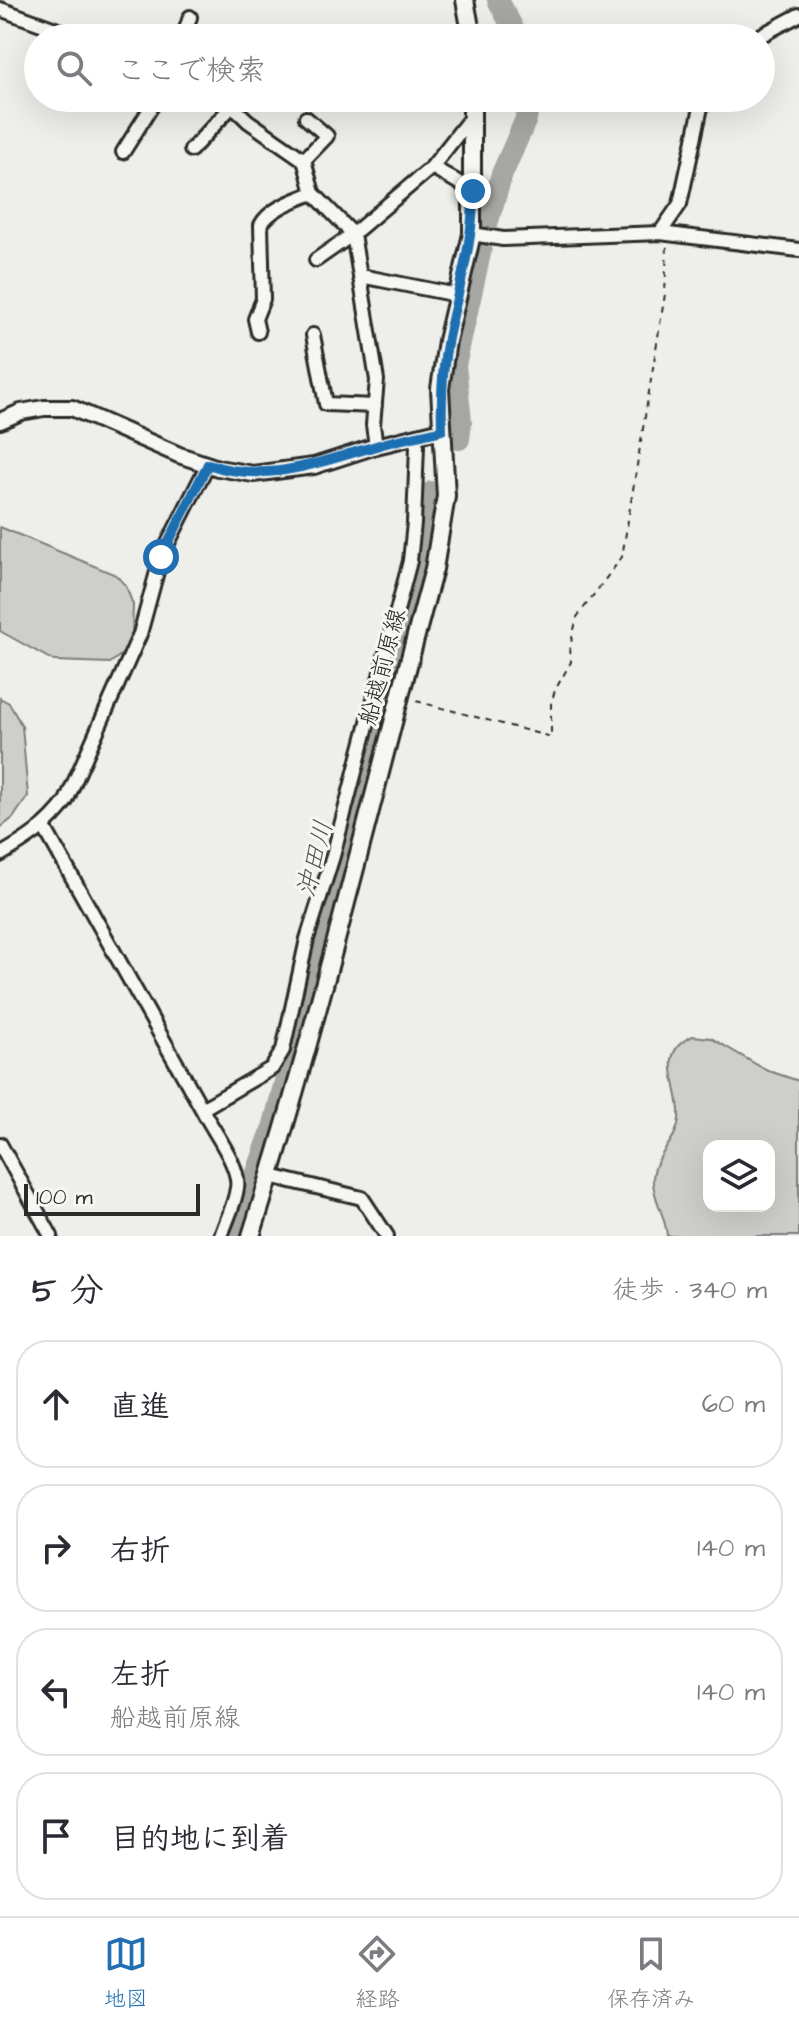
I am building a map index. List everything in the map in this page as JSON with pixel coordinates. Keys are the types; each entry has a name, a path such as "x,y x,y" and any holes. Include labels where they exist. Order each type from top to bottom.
{"main road":[{"path":"465,0 469,24"},
{"name":"船越前原線","path":"251,1236 310,1035 443,529 446,496 440,389 472,234 472,112"}],"street":[{"path":"0,9 41,24"},
{"path":"775,28 799,15"},
{"path":"185,17 185,24"},
{"path":"123,152 148,112"},
{"path":"191,150 221,112"},
{"path":"239,112 304,160 313,193 353,234 377,380 373,425 376,446"},
{"path":"663,234 680,204 700,112"},
{"path":"316,260 353,234 432,167 472,116"},
{"path":"304,160 327,136 306,118"},
{"path":"432,167 473,191"},
{"path":"258,332 255,319 263,299 261,225 264,219 292,201 313,193"},
{"path":"472,234 503,239 663,234 799,250"},
{"path":"361,276 457,295"},
{"path":"313,335 326,404 375,406"},
{"path":"0,421 21,412 72,408 179,455 253,474 314,466 376,446 442,430"},
{"path":"202,1109 272,1068 283,1050 307,939 333,856 410,561 417,446 414,437"},
{"path":"0,855 44,827 66,801 140,634 161,557 208,464"},
{"path":"44,827 233,1163 238,1178 237,1191 221,1236"},
{"path":"0,1144 51,1236"},
{"path":"270,1176 362,1198 387,1236"}],"path":[{"path":"399,696 551,737 551,704 555,690 571,662 570,647 577,617 622,557 665,294 663,234"}],"shaded area":[{"path":"0,527 116,575 126,586 133,605 132,635 126,651 110,663 54,661 0,631"},
{"path":"0,698 9,703 22,726 28,796 13,818 0,828"},
{"path":"693,1036 711,1038 766,1070 799,1081 799,1236 667,1236 653,1182 656,1165 674,1135 679,1119 672,1072 674,1052"}],"waterway":[{"name":"沖田川","path":"498,0 511,24"},
{"name":"沖田川","path":"486,227 502,174 527,112"},
{"name":"沖田川","path":"459,439 461,422 455,365 481,249"},
{"name":"沖田川","path":"234,1236 273,1128 429,530 428,512 432,492"}],"route":[{"path":"161,557 208,464 253,474 285,471 314,466 376,446 442,430 440,389 447,341 472,234 473,191"}]}
